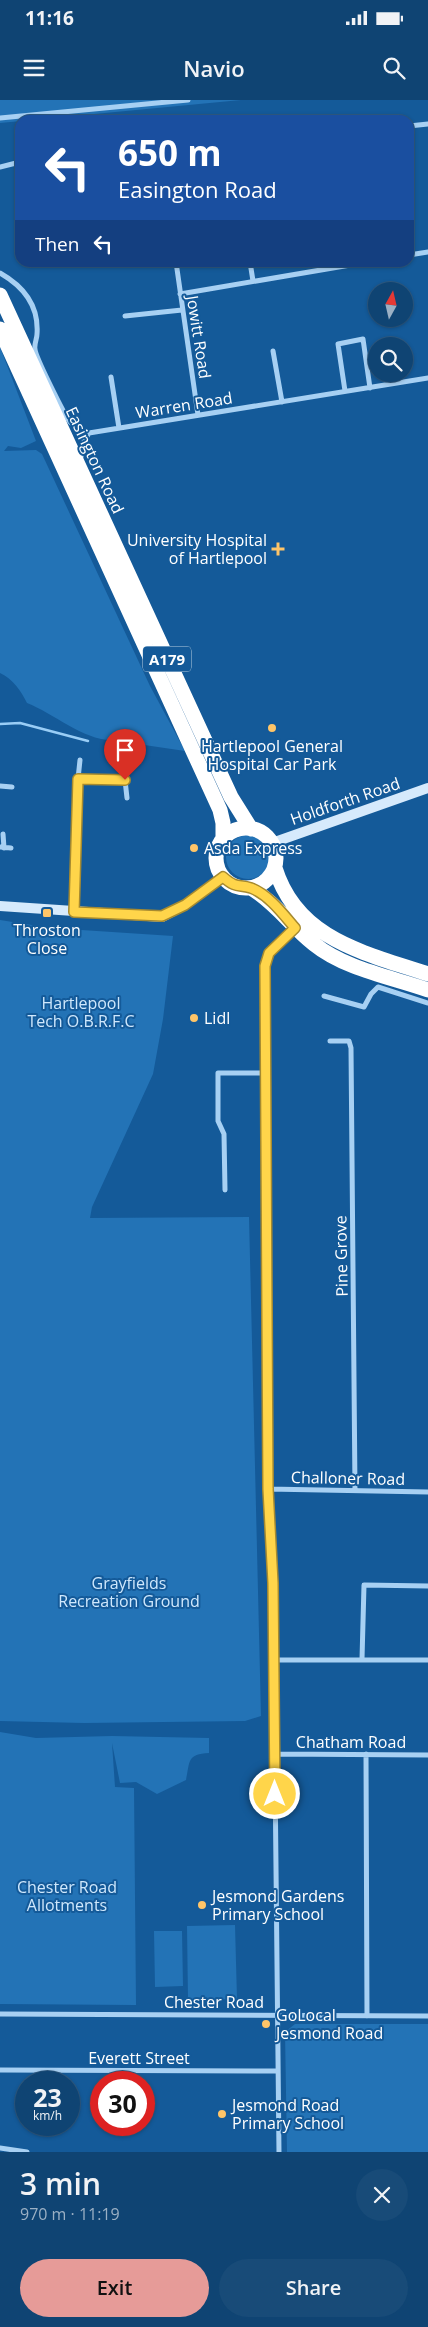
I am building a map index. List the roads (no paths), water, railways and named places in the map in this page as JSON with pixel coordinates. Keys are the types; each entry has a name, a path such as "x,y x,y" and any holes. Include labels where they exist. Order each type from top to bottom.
{"highway":[{"name":"Easington Road","path":"0,294 231,797 250,829 259,831 272,843"},
{"name":"Easington Road","path":"0,329 220,810 223,824 223,840 216,854 216,862 223,877"},
{"path":"223,840 231,833 240,829 250,829"},
{"path":"223,877 231,884 240,888 251,888 261,884 269,878 274,868 276,851 272,843"},
{"path":"274,868 283,892 310,922 328,937 350,949 388,976 428,974"},
{"path":"251,888 268,898 295,928 329,955 428,990"}],"street":[{"path":"31,115 188,100"},
{"path":"0,118 15,117"},
{"path":"414,125 428,124"},
{"path":"0,167 15,163"},
{"path":"414,254 428,252"},
{"name":"Jowitt Road","path":"177,267 198,415"},
{"path":"251,267 253,281"},
{"path":"180,294 341,267"},
{"path":"0,272 14,281 28,296 34,311 38,333 35,350 68,420 78,429 90,433 82,445 80,455 85,468 87,487"},
{"path":"124,316 182,310"},
{"path":"346,391 338,344 363,339 370,388"},
{"path":"273,351 282,402"},
{"path":"111,377 119,428"},
{"name":"Warren Road","path":"90,433 428,378"},
{"path":"74,912 80,760"},
{"path":"128,768 125,780 128,798"},
{"path":"78,779 125,780"},
{"path":"0,786 12,787"},
{"name":"Holdforth Road","path":"272,843 428,788"},
{"path":"3,834 2,848 11,848"},
{"path":"0,906 162,916 185,905 223,877"},
{"path":"279,2152 273,1583 268,1489 265,966 269,953 295,928"},
{"path":"324,996 364,1007 371,994 388,976 428,1003"},
{"name":"Pine Grove","path":"330,1041 349,1041 352,1058 355,1490"},
{"path":"225,1190 224,1134 218,1121 218,1073 267,1073"},
{"name":"Challoner Road","path":"268,1489 428,1492"},
{"path":"362,1659 364,1586 428,1586"},
{"path":"274,1660 428,1660"},
{"name":"Chatham Road","path":"274,1754 428,1755"},
{"path":"366,1754 367,2016"},
{"name":"Chester Road","path":"0,2014 428,2016"},
{"name":"Everett Street","path":"0,2070 277,2071"},
{"path":"0,2148 27,2152"}],"waterway":[{"path":"0,724 20,723 88,741"}],"place":[{"name":"University Hospital of Hartlepool","path":"278,549"},
{"name":"Hartlepool General Hospital Car Park","path":"272,728"},
{"name":"Asda Express","path":"194,848"},
{"name":"Throston Close","path":"47,913"},
{"name":"Lidl","path":"194,1018"},
{"name":"Jesmond Gardens Primary School","path":"202,1905"},
{"name":"GoLocal Jesmond Road","path":"266,2024"},
{"name":"Jesmond Road Primary School","path":"222,2114"}],"park label":[{"name":"Hartlepool Tech O.B.R.F.C","path":"81,1012"},
{"name":"Grayfields Recreation Ground","path":"129,1592"},
{"name":"Chester Road Allotments","path":"67,1896"}]}
